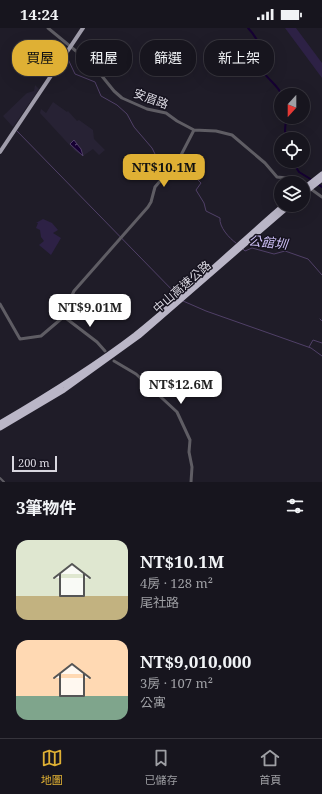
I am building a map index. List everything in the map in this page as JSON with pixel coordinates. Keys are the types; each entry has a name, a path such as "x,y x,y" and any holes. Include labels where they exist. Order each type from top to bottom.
{"highway":[{"path":"310,187 319,180 322,174"},
{"name":"中山高速公路","path":"0,423 64,384 128,340 276,212"},
{"name":"中山高速公路","path":"0,428 70,386 140,336 282,212"}],"main road":[{"path":"0,148 82,28"},
{"path":"0,152 69,46"}],"street":[{"name":"安眉路","path":"48,28 97,69 114,91 122,98 147,109 166,113 194,130 216,131 232,136 265,163 277,177 297,179 322,197"},
{"path":"0,304 22,339 37,338 45,334 63,316 74,291 151,204 156,186 180,159 194,130"},
{"path":"63,316 97,342 105,351"},
{"path":"114,361 136,374 177,412 190,440 189,452 192,467 191,482"},
{"path":"0,478 4,482"}],"shaded area":[{"path":"285,28 296,28 322,63 322,78"},
{"path":"35,85 39,89 13,127 3,116 27,93 34,91"},
{"path":"53,102 67,112 68,111 77,121 79,120 93,130 94,139 105,150 99,155 93,149 83,156 75,151 40,113 41,109 46,113"},
{"path":"74,140 81,149 83,156 70,144"},
{"path":"43,219 52,223 58,230 53,233 61,238 51,255 39,245 44,241 41,237 40,230 36,228 38,223 36,223"}],"waterway":[{"path":"248,28 256,38 264,58 264,73 277,88"},
{"name":"公館圳","path":"68,59 75,74 95,82 101,96 117,105 127,114 134,127 152,148 156,156 161,160 173,163"},
{"path":"285,132 286,124"},
{"path":"17,131 178,296"},
{"name":"公館圳","path":"175,165 193,175 201,183 196,190 204,203 206,211 220,218 223,229 236,243"},
{"path":"296,168 299,172 312,180"},
{"path":"318,184 322,187"},
{"name":"公館圳","path":"243,249 245,251 252,248 274,254 285,251 308,259 322,275"},
{"path":"183,301 206,311 311,348 322,356"},
{"path":"309,347 313,340 322,343"}]}
